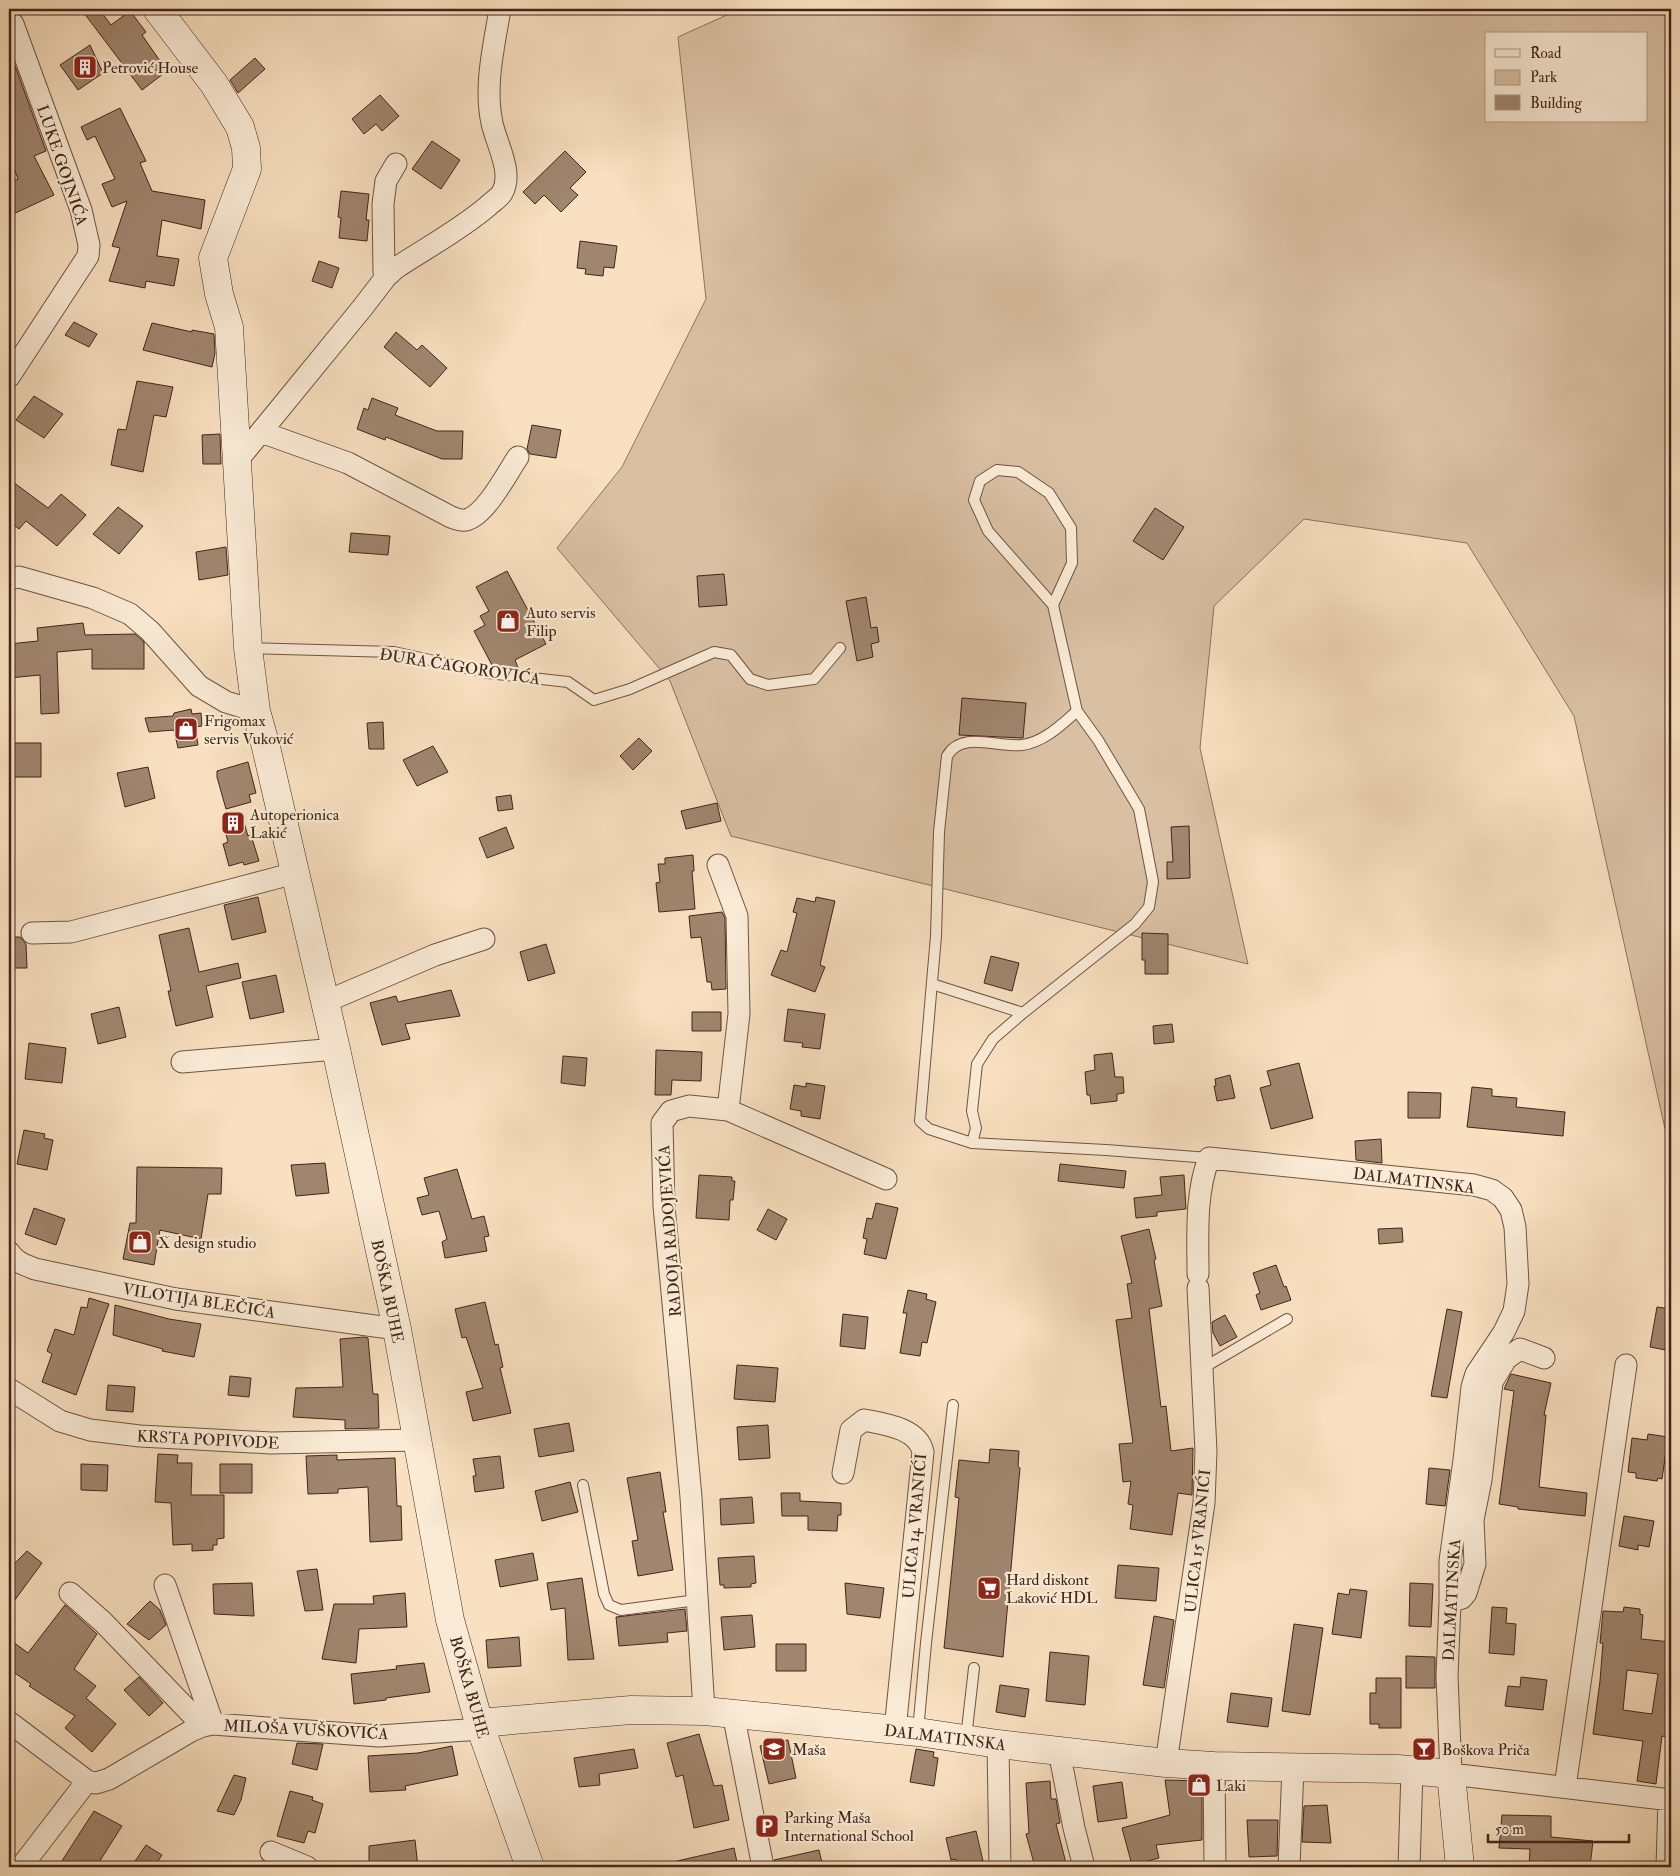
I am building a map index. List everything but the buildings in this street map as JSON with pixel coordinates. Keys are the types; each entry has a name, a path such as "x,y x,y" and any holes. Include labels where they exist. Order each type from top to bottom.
{"street":[{"path":"12,576 93,598 130,614 150,631 199,686 226,702 256,711 248,648 229,327 219,294 213,258 247,169 246,148 240,127 214,84 157,9"},
{"path":"236,461 364,307 386,277 396,268 479,214 502,193 506,170 492,123 488,100 500,9"},
{"name":"LUKE GOJNIĆA","path":"9,377 88,256 89,245 81,210 13,24"},
{"path":"386,277 384,272 383,204 386,181 396,164"},
{"path":"261,432 348,463 460,521 467,520 479,513 518,457"},
{"name":"BOŠKA BUHE","path":"256,711 336,1049 397,1329 450,1620 480,1726 530,1867"},
{"path":"718,865 738,916 739,1014 728,1110"},
{"path":"32,933 71,932 295,873"},
{"path":"325,1002 435,955 484,939"},
{"path":"182,1062 336,1049"},
{"name":"RADOJA RADOJEVIĆA","path":"704,1711 690,1488 664,1206 662,1123 670,1111 689,1106 728,1110 886,1179"},
{"name":"ULICA 15 VRANIĆI","path":"1166,1763 1204,1503 1206,1451 1198,1281 1198,1219 1203,1173 1209,1158"},
{"name":"DALMATINSKA","path":"1209,1158 1474,1185 1492,1190 1503,1198 1511,1210 1515,1227 1518,1284 1514,1311 1504,1332 1476,1374 1472,1388 1450,1561 1447,1676 1450,1774"},
{"name":"VILOTIJA BLEČIĆA","path":"9,1252 12,1257 21,1263 35,1269 176,1300 397,1329"},
{"path":"1450,1602 1462,1598 1475,1564 1473,1520 1481,1480 1492,1382 1506,1359 1520,1350 1544,1358"},
{"path":"1565,1787 1626,1365"},
{"name":"KRSTA POPIVODE","path":"9,1389 60,1421 90,1430 140,1436 270,1443 418,1440"},
{"name":"ULICA 14 VRANIĆI","path":"843,1473 851,1430 864,1420 888,1425 913,1435 922,1447 906,1731"},
{"path":"165,1585 208,1725"},
{"path":"70,1593 103,1622 208,1725"},
{"name":"DALMATINSKA","path":"480,1726 631,1710 704,1711 906,1731 998,1744 1166,1763 1214,1766 1412,1770 1565,1787 1670,1800 1667,1867"},
{"path":"733,1713 763,1867"},
{"path":"9,1722 87,1781 21,1867"},
{"name":"MILOŠA VUŠKOVIĆA","path":"87,1781 96,1783 109,1779 208,1725 379,1736 480,1726"},
{"path":"998,1744 1000,1867"},
{"path":"1059,1751 1074,1828 1084,1867"},
{"path":"1214,1766 1215,1867"},
{"path":"1289,1867 1293,1767"},
{"path":"1409,1867 1412,1770"},
{"path":"1450,1774 1460,1867"},
{"path":"272,1852 307,1867"}],"lane":[{"path":"972,1143 976,1128 972,1111 977,1064 993,1039 1135,924 1149,907 1153,891 1153,882 1139,809 1098,740 1077,711 1053,605 988,530 974,500 980,481 997,470 1018,472 1048,493 1071,528 1072,563 1053,605"},
{"name":"ĐURA ČAGOROVIĆA","path":"248,648 394,652 488,673 568,682 594,700 630,688 714,652 731,655 750,679 768,685 814,679 840,648"},
{"path":"1077,711 1049,735 1022,745 963,742 952,748 947,756 939,832 936,936 920,1120 929,1129 972,1143 1087,1148 1209,1158"},
{"path":"932,984 1023,1013"},
{"path":"1203,1368 1286,1319"},
{"path":"906,1731 926,1644 953,1406"},
{"path":"583,1485 604,1594 608,1605 621,1610 697,1600"},
{"path":"966,1739 974,1668"}],"green space":[{"path":"740,9 1671,9 1671,1131 1665,1129 1574,716 1467,543 1304,519 1214,606 1200,748 1248,964 731,836 670,681 557,548 622,467 706,299 678,37"}],"place":[{"name":"Petrović House","path":"85,67"},
{"name":"Auto servis Filip","path":"508,621"},
{"name":"Frigomax servis Vuković","path":"186,729"},
{"name":"Autoperionica Lakić","path":"233,823"},
{"name":"X design studio","path":"140,1242"},
{"name":"Hard diskont Laković HDL","path":"989,1588"},
{"name":"Maša","path":"774,1749"},
{"name":"Boškova Priča","path":"1424,1749"},
{"name":"Laki","path":"1199,1785"},
{"name":"Parking Maša International School","path":"767,1826"}]}
